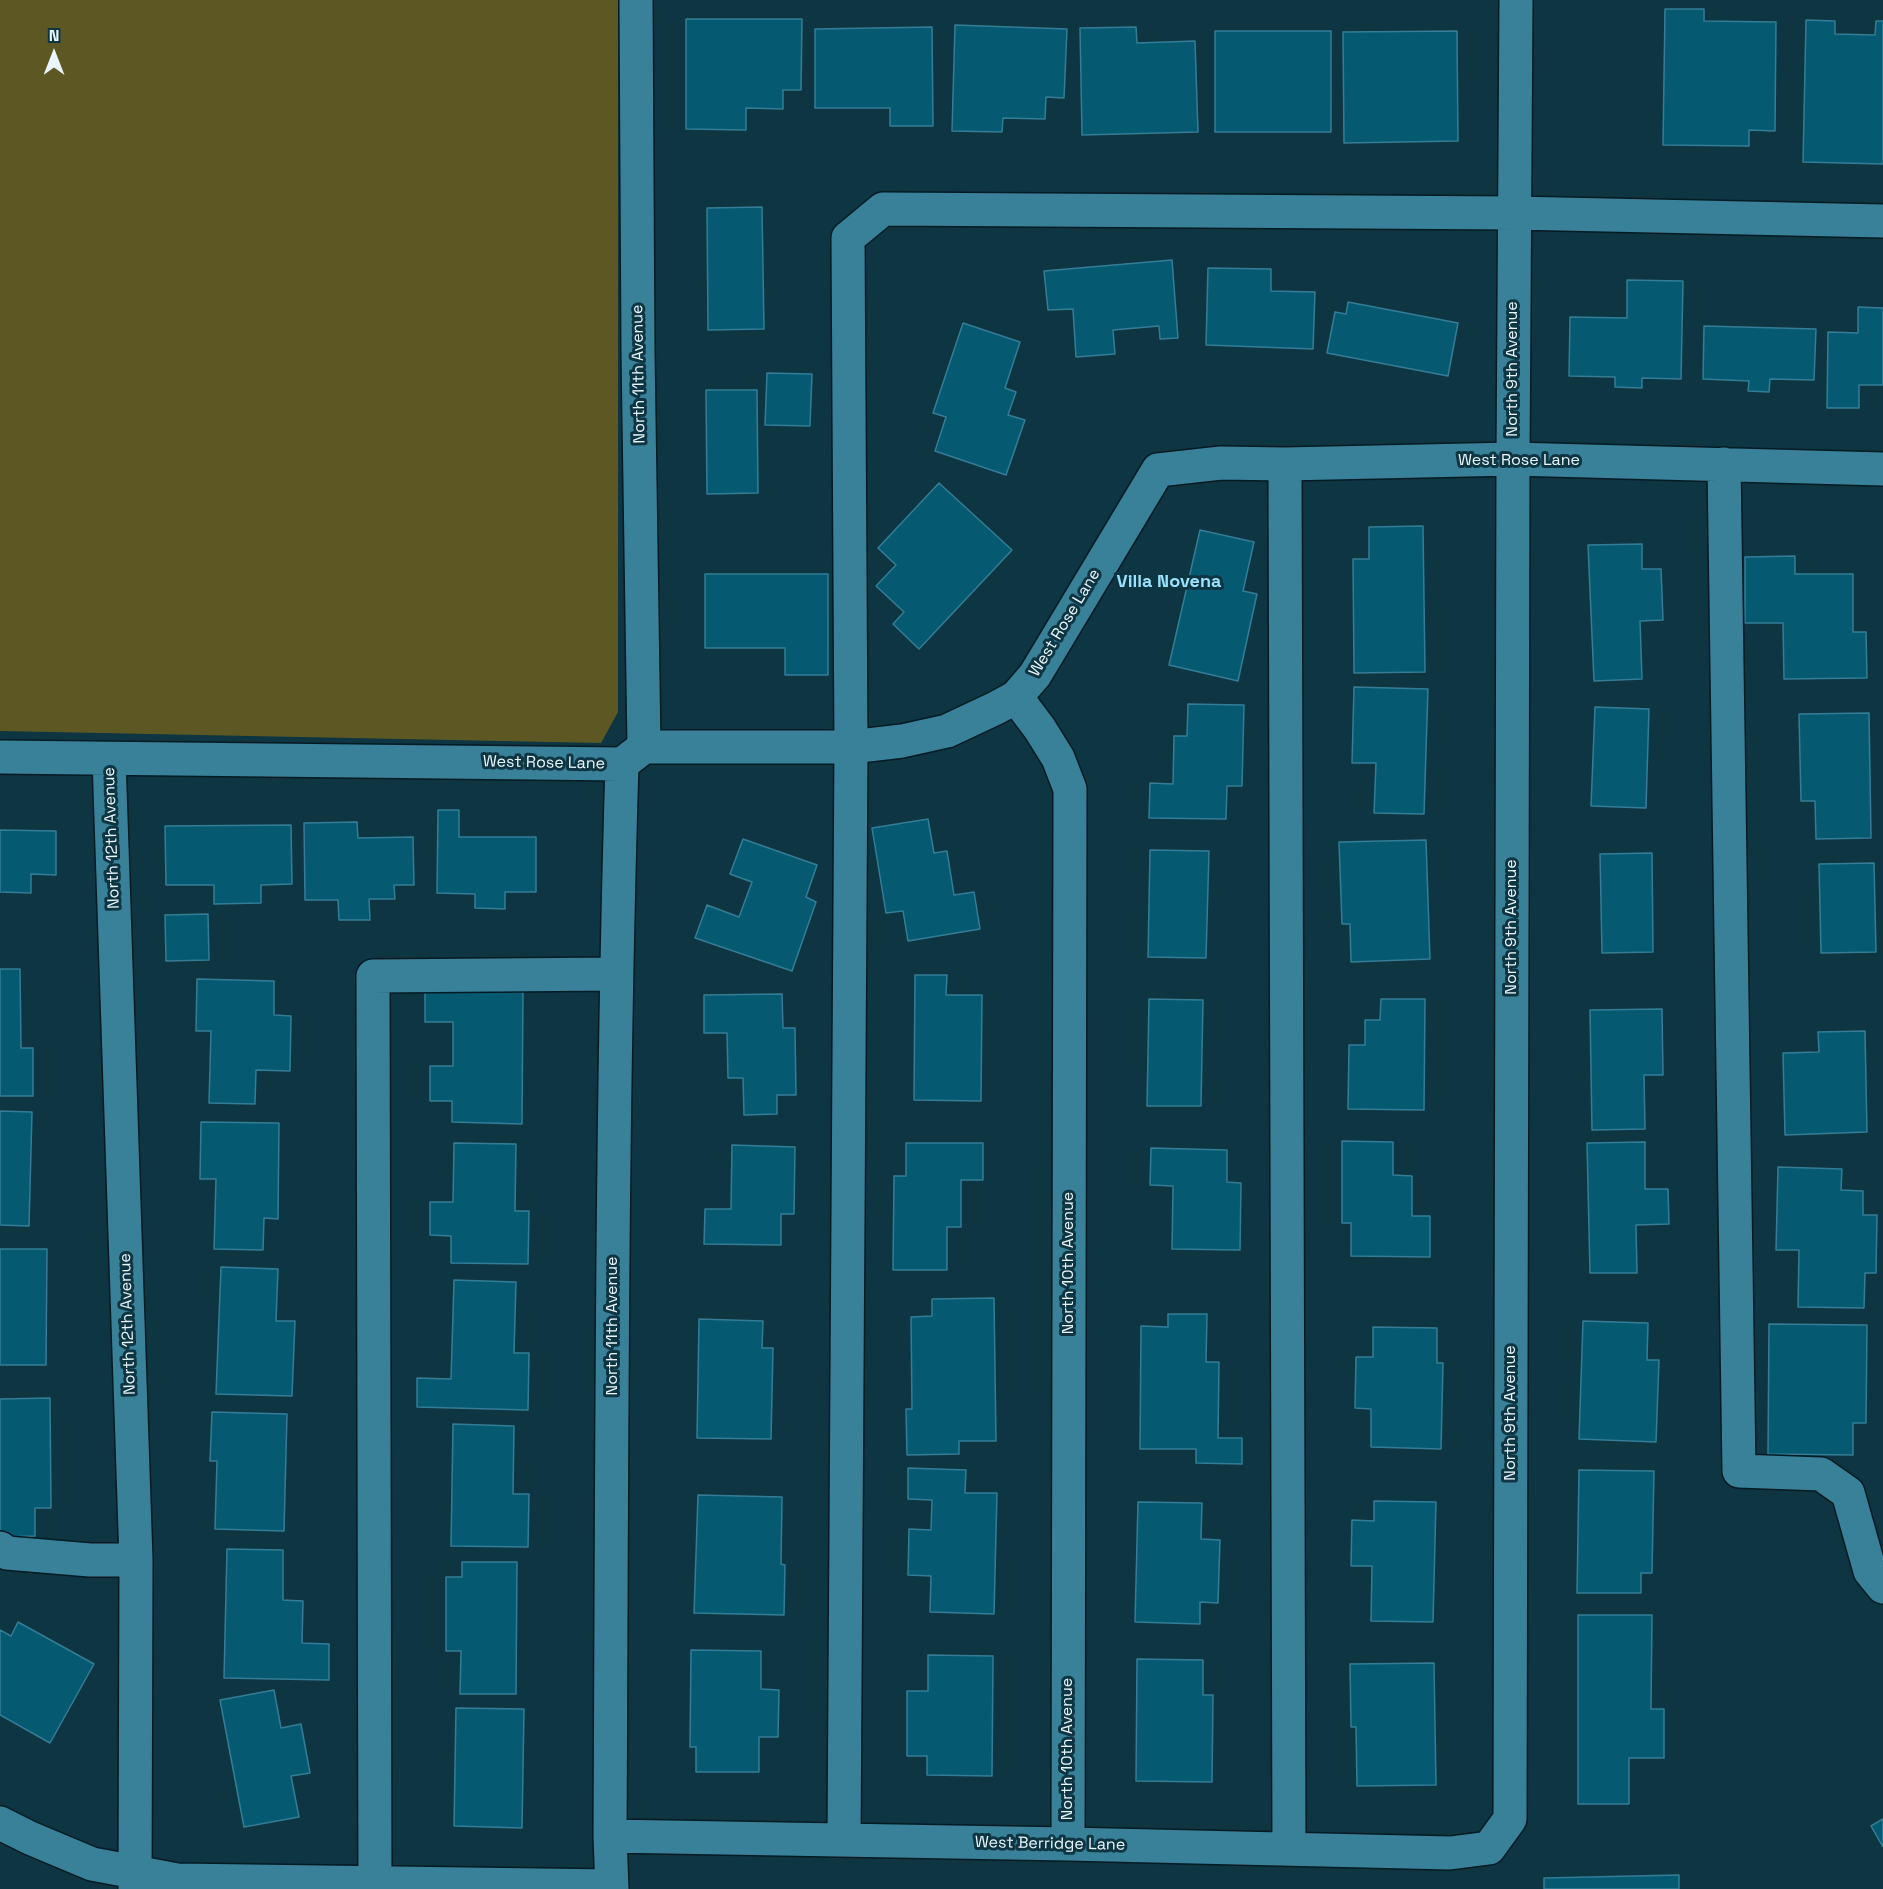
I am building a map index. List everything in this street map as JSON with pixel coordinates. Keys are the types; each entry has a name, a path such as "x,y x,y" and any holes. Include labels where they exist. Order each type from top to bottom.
{"street":[{"name":"North 11th Avenue","path":"612,1888 610,1836 616,974 633,755 638,341 636,0"},
{"name":"North 9th Avenue","path":"1489,1848 1510,1819 1516,0"},
{"path":"844,1840 851,747 848,238 883,209 1515,213 1883,220"},
{"name":"West Rose Lane","path":"0,757 110,759 633,755 851,747 902,741 947,731 1016,697 1035,675 1158,470 1221,463 1285,464 1513,459 1883,469"},
{"path":"1285,464 1289,1849"},
{"path":"1724,464 1739,1471 1821,1474 1848,1493 1870,1571 1883,1587"},
{"name":"North 10th Avenue","path":"1016,697 1058,758 1070,789 1068,1844"},
{"name":"North 12th Avenue","path":"110,759 136,1560 136,1881"},
{"path":"375,1886 373,976 616,974"},
{"path":"0,1548 7,1553 90,1560 136,1560"},
{"path":"0,1822 30,1838 136,1881 612,1888"},
{"name":"West Berridge Lane","path":"610,1836 1450,1853 1489,1848"}],"shaded area":[{"path":"0,0 618,0 618,712 601,743 0,731"}],"building":[{"path":"1665,9 1704,9 1704,21 1776,22 1775,131 1749,130 1749,146 1663,145"},
{"path":"686,19 802,19 801,90 783,90 783,109 746,108 746,130 686,129"},
{"path":"1806,20 1835,21 1835,34 1875,35 1876,21 1883,21 1883,164 1803,162"},
{"path":"955,25 1067,29 1064,98 1046,97 1045,119 1003,118 1002,132 952,131"},
{"path":"932,27 933,126 890,126 890,108 815,108 815,29"},
{"path":"1136,27 1137,43 1195,41 1198,132 1082,135 1080,28"},
{"path":"1215,31 1331,31 1331,132 1215,132"},
{"path":"1457,31 1458,141 1344,143 1343,32"},
{"path":"762,207 764,329 708,330 707,208"},
{"path":"1172,260 1178,338 1160,339 1159,326 1113,330 1115,354 1076,357 1073,309 1048,310 1044,271"},
{"path":"1208,268 1271,269 1271,291 1315,292 1313,349 1206,345"},
{"path":"1627,280 1683,281 1681,379 1642,378 1642,388 1615,387 1615,377 1569,376 1570,317 1627,318"},
{"path":"1348,302 1458,323 1448,376 1327,353 1335,312 1346,314"},
{"path":"1858,307 1883,308 1883,385 1859,385 1859,408 1827,408 1828,332 1858,333"},
{"path":"963,323 1020,342 1005,388 1016,392 1008,415 1025,420 1006,475 935,451 946,417 933,413"},
{"path":"1704,326 1816,329 1814,380 1770,379 1769,392 1748,391 1749,381 1703,379"},
{"path":"767,373 812,374 810,426 765,425"},
{"path":"706,390 757,390 758,493 707,494"},
{"path":"939,483 1012,550 919,649 893,624 904,612 876,586 896,565 878,548"},
{"path":"1423,526 1425,672 1354,673 1353,559 1369,559 1369,527"},
{"path":"1200,530 1254,542 1243,591 1257,594 1238,681 1169,665"},
{"path":"1642,544 1642,569 1661,569 1663,620 1640,621 1642,679 1594,681 1588,545"},
{"path":"1795,556 1795,574 1853,574 1853,632 1866,632 1867,678 1784,679 1783,623 1745,623 1745,557"},
{"path":"705,574 828,574 828,675 785,675 785,648 705,648"},
{"path":"1354,687 1428,689 1424,814 1374,813 1376,763 1352,763"},
{"path":"1188,704 1244,705 1242,786 1227,786 1226,819 1149,818 1150,783 1173,784 1174,736 1187,736"},
{"path":"1595,707 1649,709 1646,808 1591,806"},
{"path":"1869,713 1871,838 1816,839 1815,801 1801,801 1799,714"},
{"path":"438,810 459,810 459,837 536,837 536,892 505,892 505,909 475,908 475,894 437,893"},
{"path":"928,819 934,853 947,851 954,895 974,892 980,929 908,941 903,911 886,913 872,828"},
{"path":"357,822 358,838 413,837 414,885 394,885 395,899 369,899 370,920 339,920 338,900 305,900 304,823"},
{"path":"291,825 292,884 261,885 261,903 214,904 214,885 166,885 165,826"},
{"path":"0,830 56,831 56,875 31,874 31,893 0,892"},
{"path":"743,839 817,865 806,897 816,902 792,971 695,938 707,905 739,917 752,882 730,874"},
{"path":"1426,840 1430,959 1351,962 1350,924 1342,924 1339,842"},
{"path":"1150,850 1209,851 1206,958 1148,957"},
{"path":"1652,853 1653,952 1602,953 1600,854"},
{"path":"1874,863 1876,952 1821,953 1819,864"},
{"path":"208,914 209,960 166,961 165,915"},
{"path":"0,969 20,969 21,1048 33,1048 33,1096 0,1096"},
{"path":"915,975 947,975 946,995 982,995 981,1101 914,1100"},
{"path":"197,979 274,981 274,1015 291,1016 290,1071 256,1070 255,1104 209,1103 211,1031 196,1031"},
{"path":"425,988 523,990 522,1124 452,1122 452,1101 430,1101 430,1066 453,1066 453,1022 425,1022"},
{"path":"782,994 783,1028 795,1028 796,1095 777,1095 777,1114 744,1115 743,1078 728,1078 727,1033 704,1033 704,995"},
{"path":"1149,999 1203,1000 1201,1106 1147,1106"},
{"path":"1381,999 1425,999 1424,1110 1348,1109 1349,1045 1365,1045 1365,1020 1380,1020"},
{"path":"1662,1009 1663,1075 1644,1075 1645,1129 1592,1130 1590,1010"},
{"path":"1865,1031 1867,1132 1785,1135 1783,1053 1819,1052 1818,1032"},
{"path":"0,1111 32,1112 29,1226 0,1225"},
{"path":"201,1122 279,1123 278,1219 264,1218 263,1250 214,1249 216,1179 200,1179"},
{"path":"1342,1141 1393,1142 1393,1175 1412,1176 1412,1216 1430,1216 1430,1257 1351,1256 1351,1223 1342,1223"},
{"path":"1645,1142 1645,1189 1668,1189 1669,1224 1636,1225 1637,1273 1590,1273 1587,1143"},
{"path":"454,1143 516,1144 515,1211 529,1211 528,1264 451,1263 451,1236 430,1235 430,1202 453,1202"},
{"path":"906,1143 983,1143 983,1180 961,1180 961,1227 947,1227 947,1270 893,1270 894,1176 906,1176"},
{"path":"732,1145 795,1147 794,1214 781,1214 781,1245 704,1244 705,1209 731,1209"},
{"path":"1151,1148 1227,1150 1227,1182 1241,1183 1240,1250 1172,1249 1173,1186 1150,1185"},
{"path":"1778,1167 1842,1169 1841,1190 1863,1191 1863,1215 1877,1215 1876,1273 1865,1273 1864,1308 1798,1307 1799,1250 1776,1250"},
{"path":"0,1249 47,1249 46,1365 0,1365"},
{"path":"221,1267 278,1269 276,1321 295,1321 292,1396 216,1394"},
{"path":"454,1280 516,1282 514,1353 529,1353 528,1410 417,1407 417,1378 451,1379"},
{"path":"994,1298 996,1441 959,1441 959,1454 907,1455 906,1409 912,1409 911,1317 932,1316 932,1299"},
{"path":"1168,1314 1207,1314 1206,1362 1219,1362 1218,1438 1242,1438 1242,1464 1196,1463 1196,1449 1140,1449 1141,1326 1168,1327"},
{"path":"699,1319 763,1321 762,1348 773,1348 771,1439 697,1438"},
{"path":"1583,1321 1648,1323 1647,1360 1659,1360 1656,1442 1579,1439"},
{"path":"1769,1324 1867,1325 1866,1423 1853,1423 1853,1455 1768,1454"},
{"path":"1373,1327 1437,1328 1437,1363 1443,1363 1441,1449 1371,1447 1371,1409 1355,1408 1356,1357 1373,1357"},
{"path":"50,1398 51,1508 35,1508 35,1536 0,1537 0,1399"},
{"path":"212,1412 287,1414 284,1531 215,1529 217,1461 210,1461"},
{"path":"453,1424 514,1426 513,1494 529,1494 528,1547 451,1546"},
{"path":"908,1468 966,1470 965,1493 997,1493 994,1614 930,1612 931,1576 908,1575 909,1529 931,1530 932,1500 908,1499"},
{"path":"1579,1470 1654,1471 1652,1573 1641,1573 1641,1593 1577,1593"},
{"path":"698,1495 782,1497 781,1564 785,1565 784,1615 694,1613"},
{"path":"1374,1501 1436,1502 1433,1622 1371,1621 1372,1566 1351,1566 1352,1520 1374,1521"},
{"path":"1138,1502 1202,1503 1201,1539 1220,1540 1218,1603 1200,1602 1200,1624 1135,1622"},
{"path":"227,1549 283,1550 283,1600 303,1601 302,1643 329,1644 329,1680 224,1678"},
{"path":"462,1562 517,1562 516,1694 460,1694 461,1651 446,1651 446,1577 462,1577"},
{"path":"1578,1615 1652,1615 1651,1709 1664,1709 1664,1758 1629,1758 1629,1804 1578,1804"},
{"path":"18,1622 94,1664 50,1743 0,1715 0,1630 11,1636"},
{"path":"691,1650 761,1651 761,1689 779,1690 778,1737 759,1737 759,1772 696,1772 696,1747 690,1747"},
{"path":"928,1655 993,1656 992,1776 927,1775 927,1756 907,1756 907,1691 928,1691"},
{"path":"1137,1659 1203,1660 1203,1695 1213,1695 1212,1782 1136,1781"},
{"path":"1434,1663 1436,1785 1357,1786 1356,1727 1351,1727 1350,1664"},
{"path":"274,1690 281,1728 301,1724 310,1773 291,1776 299,1817 244,1827 220,1700"},
{"path":"456,1708 524,1709 522,1828 454,1826"},
{"path":"1883,1819 1883,1847 1871,1826"},
{"path":"1679,1875 1679,1889 1544,1889 1544,1878"}],"district":[{"name":"Villa Novena","path":"1169,582"}]}
